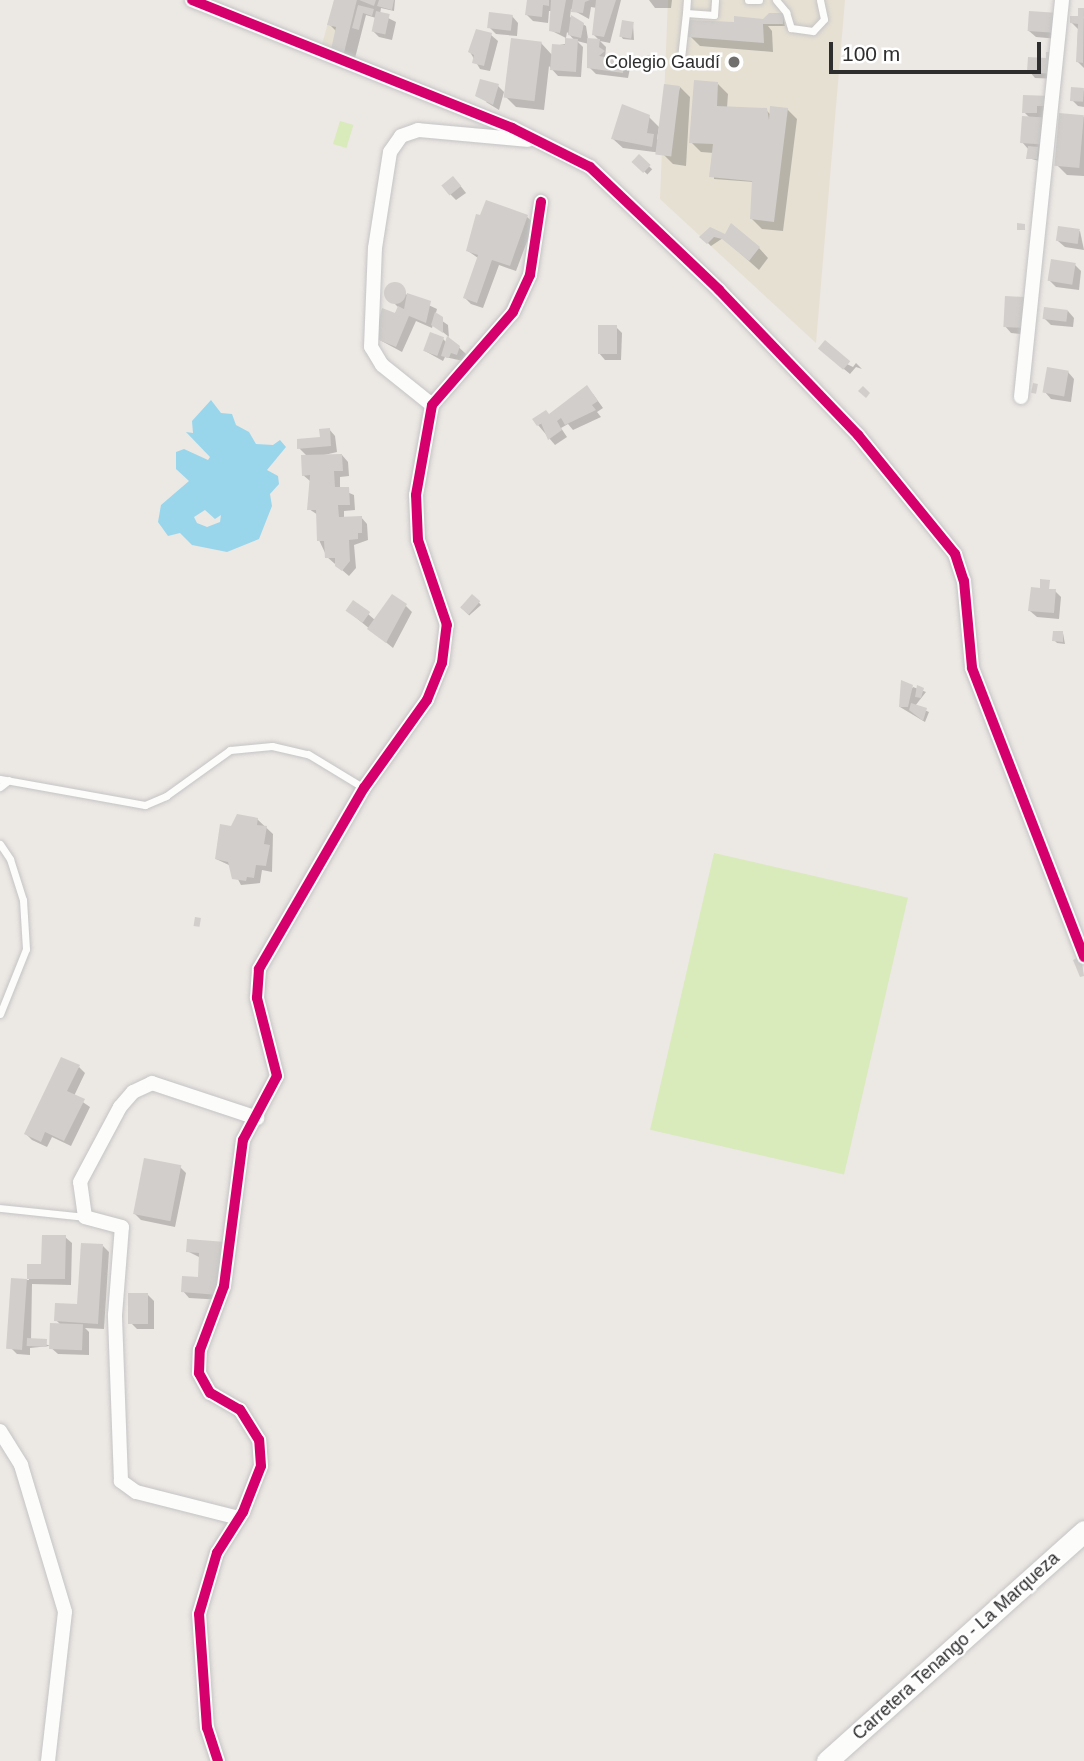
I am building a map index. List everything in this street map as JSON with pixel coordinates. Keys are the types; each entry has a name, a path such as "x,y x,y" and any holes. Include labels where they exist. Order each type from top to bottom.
{"main road":[{"name":"Carretera Tenango - La Marqueza","path":"827,1761 1084,1531"}],"street":[{"path":"192,0 544,142 590,167 719,290 858,435 955,554 964,581 972,668 1081,941 1084,957"},
{"path":"1021,397 1062,0"},
{"path":"432,405 382,365 371,347 375,248 390,152 401,136 418,131 544,142"},
{"path":"218,1761 207,1728 199,1614 217,1553 239,1518 261,1466 259,1440 240,1410 210,1393 199,1373 200,1350 224,1286 243,1140 277,1076 257,998 259,969 364,788 427,700 442,663 447,625 418,540 416,495 432,405 513,312 530,275 541,202"},
{"path":"239,1518 136,1492 121,1481 115,1315 122,1227 85,1217 80,1182 120,1107 133,1092 152,1083 257,1118"},
{"path":"0,1431 21,1465 65,1612 48,1761"}],"lane":[{"path":"681,58 687,0"},
{"path":"686,13 713,15 715,0"},
{"path":"748,0 759,0"},
{"path":"776,0 786,12 791,28 813,30 824,19 820,0"},
{"path":"0,787 4,780 145,805 166,796 230,750 272,746 308,754 364,788"},
{"path":"0,844 10,859 23,900 26,949 0,1014"},
{"path":"0,1208 85,1217"}],"shaded area":[{"path":"334,0 357,0 343,57 320,52"},
{"path":"668,0 845,0 816,343 660,199"}],"green space":[{"path":"340,121 353,125 346,148 333,144"},
{"path":"714,853 908,898 844,1174 650,1130"}],"water":[{"path":"211,400 221,413 232,414 236,425 249,432 256,444 273,445 280,440 286,447 267,470 278,476 279,484 270,494 272,506 259,539 227,552 192,545 180,533 168,536 158,522 161,505 189,481 176,469 176,452 184,449 208,460 210,457 186,432 193,433 192,421","holes":["205,510 215,519 221,515 220,522 207,527 197,523 194,517"]}],"building":[{"path":"334,0 357,0 343,57 330,54 336,27 327,25"},
{"path":"359,0 376,0 374,6"},
{"path":"379,0 394,0 392,10 377,6"},
{"path":"527,0 549,0 549,6 543,5 542,17 525,15"},
{"path":"551,0 566,0 560,33 549,31"},
{"path":"573,0 590,0 585,2 583,13 571,12"},
{"path":"596,0 616,0 604,37 592,35"},
{"path":"358,5 374,9 372,16 363,13 359,30 352,28"},
{"path":"1078,8 1084,8 1083,63 1076,62 1078,24 1070,23 1070,16 1078,16"},
{"path":"376,11 390,14 385,34 372,32"},
{"path":"1029,11 1055,13 1054,33 1028,31"},
{"path":"489,12 513,15 511,31 487,28"},
{"path":"769,13 784,13 783,24 763,24 764,43 688,37 689,20 734,22 734,16 763,19"},
{"path":"571,15 584,23 581,38 568,35"},
{"path":"622,20 634,22 631,39 619,37"},
{"path":"476,29 492,33 484,66 472,63 474,55 468,52"},
{"path":"511,38 542,42 534,101 504,98"},
{"path":"565,38 578,39 576,72 550,70 552,44 565,45"},
{"path":"587,38 600,39 599,47 605,51 599,56 624,60 623,73 587,68"},
{"path":"1046,52 1054,52 1053,74 1027,72 1028,57 1046,58"},
{"path":"480,79 499,84 493,105 475,96"},
{"path":"694,80 718,82 717,106 767,108 769,120 770,106 788,108 774,222 750,219 752,181 709,177 713,144 689,143"},
{"path":"664,84 680,86 671,156 655,154"},
{"path":"1071,87 1084,88 1083,102 1070,101"},
{"path":"1023,95 1051,96 1050,106 1037,106 1037,113 1022,113"},
{"path":"622,104 650,115 647,133 654,134 652,147 611,139"},
{"path":"1059,113 1084,115 1079,168 1054,166"},
{"path":"1022,116 1048,118 1046,145 1020,143"},
{"path":"1028,146 1038,147 1037,159 1026,159"},
{"path":"639,154 651,165 643,173 631,162"},
{"path":"453,176 461,186 450,196 441,185"},
{"path":"486,200 528,215 510,266 492,260 477,303 463,298 478,255 466,251 476,214 480,215"},
{"path":"731,223 760,247 749,261 722,239 714,237 707,244 699,237 710,227 725,234"},
{"path":"1017,223 1025,224 1025,230 1017,230"},
{"path":"1058,226 1080,229 1078,244 1056,241"},
{"path":"1051,259 1076,263 1072,285 1048,281"},
{"path":"395,282 405,289 406,293 399,303 395,304 385,297 384,293 391,283"},
{"path":"407,293 431,301 426,323 409,316 396,347 374,338 382,308 395,313 398,306 404,309"},
{"path":"1005,296 1024,297 1022,328 1003,327"},
{"path":"1044,307 1068,310 1066,322 1043,319"},
{"path":"435,312 443,317 443,333 431,325"},
{"path":"598,325 617,325 617,354 598,354"},
{"path":"430,332 444,337 437,356 423,351"},
{"path":"447,336 460,346 457,355 451,353 449,358 441,356"},
{"path":"825,340 850,361 843,370 818,348"},
{"path":"1047,367 1069,371 1064,396 1042,393"},
{"path":"1033,383 1038,384 1036,394 1031,393"},
{"path":"587,385 598,401 592,405 596,410 565,425 561,418 557,421 562,430 548,440 541,423 537,426 532,419 546,410 549,414"},
{"path":"863,386 870,393 866,398 858,391"},
{"path":"330,428 331,446 297,449 297,439 320,437 319,429"},
{"path":"342,454 343,471 334,471 335,487 349,487 350,505 338,505 339,517 362,516 362,533 358,533 358,539 349,540 350,561 342,571 335,566 335,558 325,558 324,541 317,541 316,510 307,510 310,475 302,476 301,455"},
{"path":"1040,579 1050,580 1049,589 1056,589 1054,613 1028,611 1031,587 1040,588"},
{"path":"392,594 407,604 386,643 367,629"},
{"path":"472,594 480,601 468,615 460,608"},
{"path":"353,600 370,612 363,623 346,611"},
{"path":"1053,631 1063,631 1063,642 1052,641"},
{"path":"901,680 913,685 908,707 899,707"},
{"path":"917,685 924,688 921,698 915,697"},
{"path":"911,703 927,708 923,721 909,710"},
{"path":"237,814 258,818 257,825 267,826 264,844 270,845 266,866 256,865 254,878 247,877 246,881 232,879 228,862 215,859 220,824 231,826"},
{"path":"195,917 201,918 200,927 194,926"},
{"path":"1081,956 1084,976 1080,977 1073,960"},
{"path":"61,1057 80,1065 67,1091 85,1099 64,1141 45,1132 41,1142 24,1134"},
{"path":"144,1158 181,1165 170,1221 133,1214"},
{"path":"42,1235 66,1235 65,1279 27,1279 27,1264 41,1264"},
{"path":"187,1239 226,1242 218,1295 181,1292 182,1276 198,1277 199,1253 186,1252"},
{"path":"81,1243 103,1244 98,1324 54,1321 55,1303 77,1304"},
{"path":"11,1278 27,1279 22,1350 6,1349"},
{"path":"128,1293 148,1293 148,1324 128,1324"},
{"path":"50,1323 83,1324 82,1350 49,1349"},
{"path":"27,1338 47,1339 47,1347 27,1346"}],"cycle path":[{"path":"192,0 512,128 590,167 719,290 858,435 955,554 964,581 972,668 1084,957"},
{"path":"218,1761 207,1728 199,1614 217,1553 243,1512 261,1466 259,1440 240,1410 210,1393 199,1373 200,1350 224,1286 243,1140 277,1076 257,998 259,969 364,788 427,700 442,663 447,625 418,540 416,495 432,405 513,312 530,275 541,202"}],"place":[{"name":"Colegio Gaudí","path":"734,62"}]}
